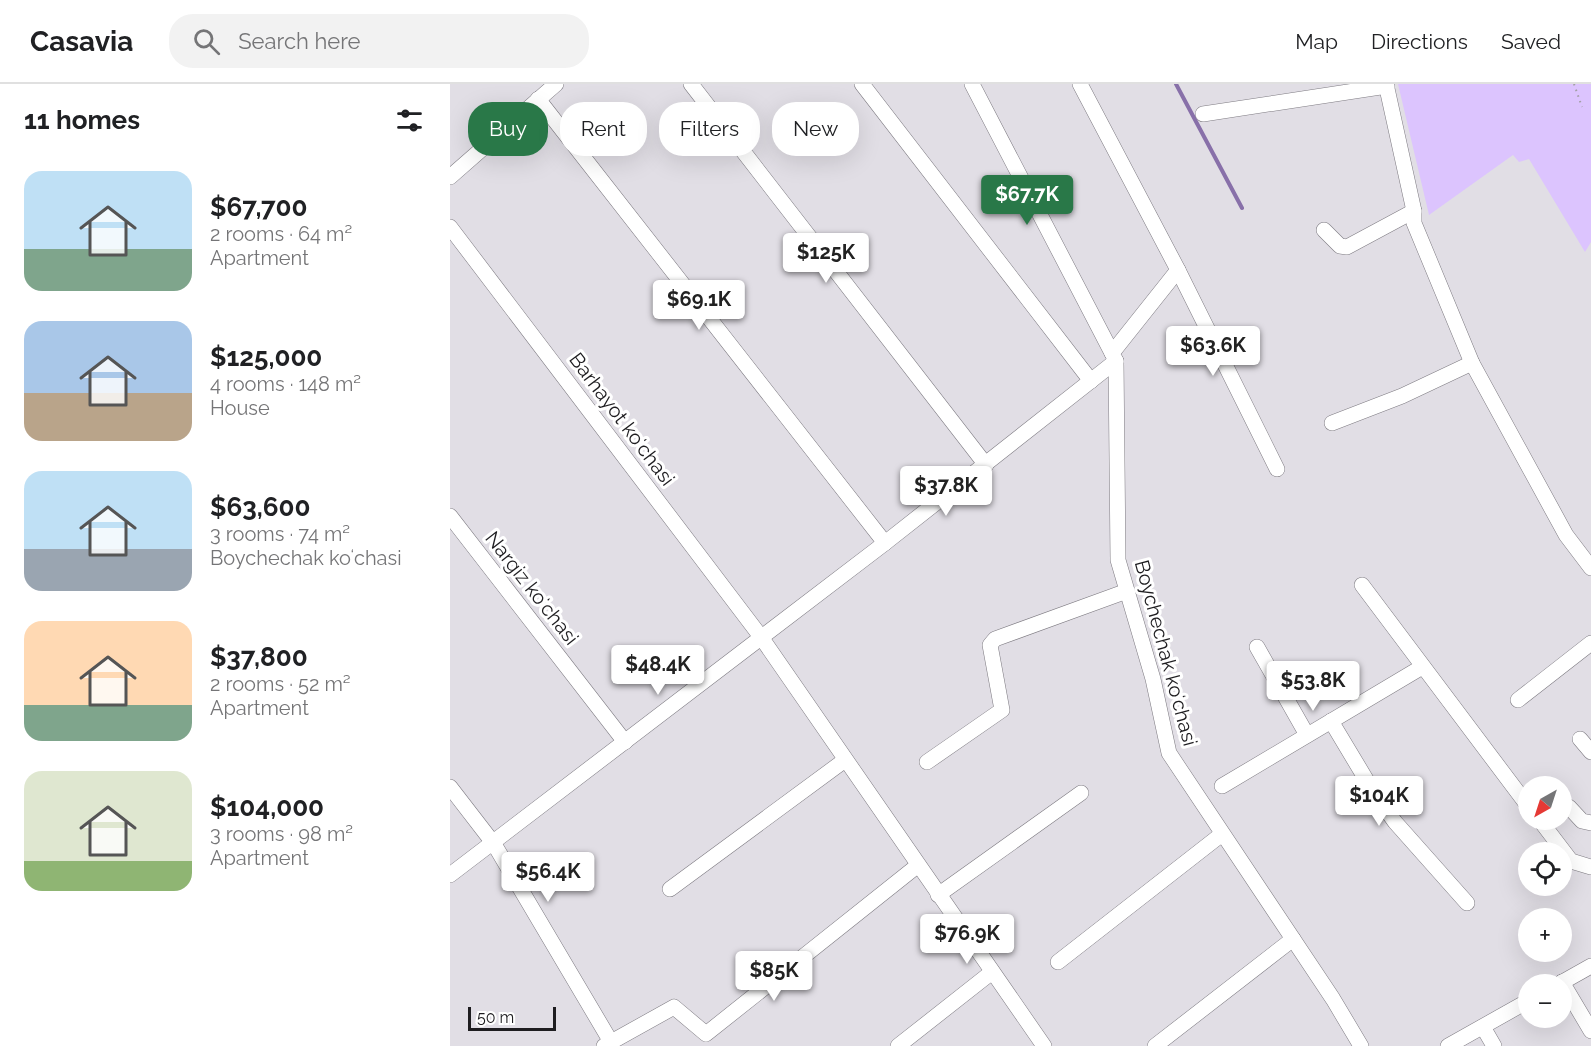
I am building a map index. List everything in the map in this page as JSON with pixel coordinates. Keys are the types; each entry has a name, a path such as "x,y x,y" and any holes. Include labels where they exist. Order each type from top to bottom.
{"street":[{"path":"450,177 556,84"},
{"path":"691,84 986,465"},
{"path":"862,84 1091,381"},
{"path":"972,84 1114,357"},
{"path":"1080,84 1178,270 1277,469"},
{"path":"1203,114 1387,85 1414,211 1414,224 1472,363 1566,535 1591,568"},
{"path":"538,99 885,543"},
{"path":"1324,230 1340,246 1347,247 1414,211"},
{"name":"Barhayot koʻchasi","path":"450,227 761,637 917,866 1044,1046"},
{"path":"450,875 494,844 885,543 1091,381 1114,357 1178,270"},
{"name":"Boychechak koʻchasi","path":"1114,357 1118,560 1153,679 1169,753 1361,1046"},
{"path":"1332,423 1402,396 1472,363"},
{"name":"Nargiz koʻchasi","path":"450,516 625,742"},
{"path":"1362,585 1518,793"},
{"path":"927,762 1002,710 990,645 994,639 1127,591"},
{"path":"1518,700 1591,643"},
{"path":"1257,647 1307,735"},
{"path":"1222,786 1422,667"},
{"path":"1331,721 1373,791 1395,822 1467,903"},
{"path":"1580,739 1591,752"},
{"path":"670,889 845,760"},
{"path":"450,787 494,844 607,1044 674,1007 711,1040 917,866"},
{"path":"938,895 1081,793"},
{"path":"1572,810 1582,822 1591,823"},
{"path":"1547,830 1571,861 1591,867"},
{"path":"1058,962 1222,834"},
{"path":"1155,1046 1293,939"},
{"path":"1572,976 1591,966"},
{"path":"898,1046 992,972"},
{"path":"1572,1002 1591,1031"},
{"path":"1448,1046 1518,1007"},
{"path":"1483,1027 1494,1046"}],"path":[{"path":"1574,84 1582,107"}],"shaded area":[{"path":"1398,84 1591,84 1591,242 1585,252 1529,159 1519,162 1513,155 1429,215"}],"waterway":[{"path":"1176,84 1242,208"}]}
